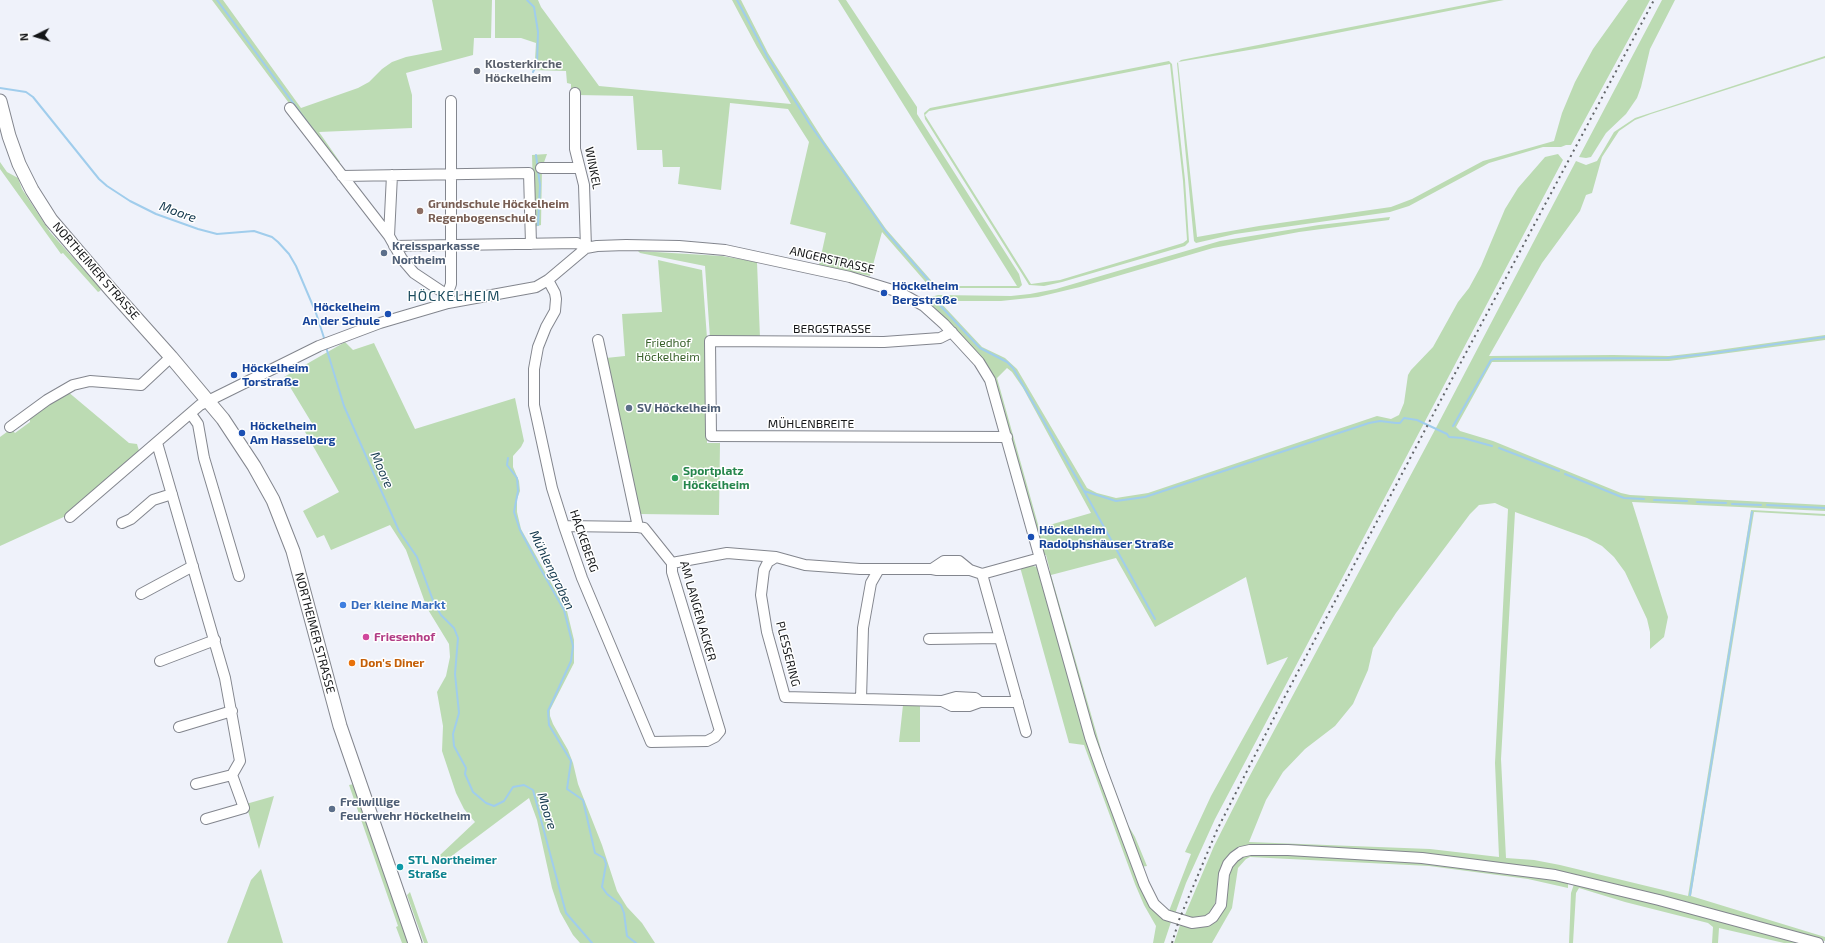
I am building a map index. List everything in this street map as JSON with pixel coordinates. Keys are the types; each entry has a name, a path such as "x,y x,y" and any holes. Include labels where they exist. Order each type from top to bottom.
{"main road":[{"name":"NORTHEIMER STRASSE","path":"1,103 9,136 27,182 61,233 209,402 254,466 273,500 284,526 303,584 340,726 415,943"}],"street":[{"name":"WINKEL","path":"575,93 575,149 585,198 586,248"},
{"path":"448,299 451,284 451,101"},
{"path":"290,108 388,236 402,259 414,273 448,299"},
{"path":"541,168 579,168"},
{"path":"342,176 529,173 531,244"},
{"path":"388,236 392,175"},
{"path":"70,518 200,405 209,402 277,365 329,341 448,299 523,290 536,287 548,280 586,248 576,243 394,246"},
{"name":"ANGERSTRASSE","path":"586,248 626,245 679,246 725,250 850,277 899,292 915,300 924,306 952,332 979,362 990,380 1102,771 1144,884 1154,904 1166,916 1192,924 1207,921 1213,918 1220,905 1224,874 1228,864 1234,857 1241,852 1250,850 1288,850 1422,858 1555,875 1652,898 1818,943"},
{"name":"HACKEBERG","path":"548,280 555,293 556,305 538,347 534,369 533,390 542,445 564,526 582,578 652,742 707,741 715,737"},
{"name":"BERGSTRASSE","path":"710,341 884,342 940,338 952,332"},
{"path":"564,526 638,526 598,340"},
{"name":"MÜHLENBREITE","path":"710,341 711,436 1007,437"},
{"path":"10,427 47,400 72,385 90,381 141,385 171,357"},
{"path":"191,414 198,424 204,458 239,576"},
{"path":"156,443 215,640 232,711 240,761 232,775 196,784"},
{"path":"122,522 132,519 153,500 172,494"},
{"name":"AM LANGEN ACKER","path":"638,526 644,528 672,563 672,572 720,731 715,737"},
{"path":"672,563 727,553 754,554 776,557 805,565 879,569 932,569 944,561 959,561 970,570 982,574 1040,558"},
{"path":"754,554 764,570"},
{"path":"764,570 768,562 776,557"},
{"path":"141,594 193,566"},
{"path":"860,568 871,583"},
{"path":"879,569 871,583 863,628 861,699 942,701 952,706 969,706 980,702 1018,702"},
{"name":"PLESSERING","path":"764,570 761,595 785,697 861,699"},
{"path":"982,574 1026,732"},
{"path":"929,639 1000,638"},
{"path":"160,661 215,640"},
{"path":"179,727 232,711"},
{"path":"206,819 244,808 232,775"}],"green space":[{"path":"212,0 223,0 301,108 358,88 369,82 382,69 392,62 406,57 442,50 432,0 492,0 491,38 474,38 473,55 406,73 412,95 412,128 319,132 340,162 333,162"},
{"path":"495,0 538,0 541,7 599,86 791,104 757,47 732,0 741,0 768,53 824,141 886,229 936,286 1017,286 838,0 846,0 917,107 917,114 1019,274 1022,285 1019,288 952,288 930,290 930,287 882,232 870,276 819,265 826,233 790,224 809,142 788,109 730,103 721,190 678,184 680,167 663,167 662,150 637,150 633,96 577,95 577,90 571,89 571,84 567,83 566,71 530,70 535,60 536,43 521,38 495,38"},
{"path":"1490,0 1504,0 1261,48 1178,62 1181,60"},
{"path":"1628,0 1650,0 1571,145 1561,147 1543,147 1489,163 1409,206 1390,212 1235,234 1196,243 1194,241 1178,62 1197,237 1259,226 1391,207 1412,199 1483,161 1554,141 1562,113 1575,82 1593,49"},
{"path":"1662,0 1675,0 1650,49 1637,98 1626,114 1606,133 1591,157 1579,157"},
{"path":"1825,56 1825,58 1651,114 1635,120 1619,131 1602,157 1592,193 1586,195 1580,211 1542,263 1489,356 1669,356 1825,335 1825,340 1669,361 1492,362 1456,427 1460,431 1493,441 1621,493 1630,495 1825,505 1825,511 1632,502 1668,617 1664,637 1650,649 1650,632 1647,619 1625,572 1614,557 1602,546 1587,538 1515,512 1501,759 1506,858 1534,860 1560,865 1688,896 1751,510 1825,514 1825,516 1754,512 1691,896 1825,937 1825,941 1577,877 1252,845 1244,846 1234,852 1212,911 1206,917 1196,920 1184,917 1214,846 1247,781 1437,426 1576,161 1586,165 1597,161 1614,132 1635,118","holes":["1495,503 1508,509 1495,763 1499,857 1430,849 1249,842 1266,800 1283,772 1305,749 1335,726 1353,704 1368,670 1373,648 1396,613 1470,514 1479,505"]},
{"path":"1169,61 1172,64 1185,180 1189,242 1185,246 1062,282 1044,286 1029,285 925,119 924,113 930,108","holes":["1170,64 1183,181 1187,240 1183,243 1060,280 1031,284 925,115 929,111"]},
{"path":"547,154 542,168 541,225 534,227 532,155"},
{"path":"1558,154 1563,160 1215,819 1186,883 1175,914 1169,911 1191,854 1185,852 1211,796 1288,657 1267,665 1246,577 1155,627 1116,558 1051,575 1105,763 1128,825 1135,837 1147,866 1141,867 1099,756 1048,572 1050,571 1046,555 1043,555 999,395 928,305 927,299 938,295 1011,296 1030,294 1056,289 1220,241 1319,225 1390,217 1389,220 1299,232 1213,248 1080,287 1038,297 1001,301 939,301 982,347 1005,358 1017,369 1087,488 1097,493 1116,498 1148,493 1377,416 1391,419 1399,415 1404,403 1408,375 1433,347 1458,302 1469,288 1481,266 1505,209 1518,188 1545,157","holes":["1007,368 1012,372 1023,388 1091,513 1039,528 997,378"]},
{"path":"0,162 7,172 18,178 22,189 50,232 101,289 100,291 98,292 63,253 61,254 0,169"},
{"path":"638,251 722,256 757,262 760,338 710,338 705,266 640,253"},
{"name":"Friedhof Höckelheim","path":"658,260 702,270 707,338 707,443 720,443 719,515 639,514 606,358 625,356 622,314 662,312"},
{"path":"345,342 353,350 374,343 415,429 515,398 524,441 513,456 513,467 519,481 520,491 517,499 517,512 521,529 567,611 574,640 574,663 550,710 550,716 568,750 573,763 578,784 602,845 617,891 627,907 642,923 655,943 580,943 573,935 560,912 552,888 537,820 529,798 441,864 439,856 475,822 464,809 456,793 442,751 443,726 437,692 446,676 450,657 449,644 427,608 406,550 390,525 331,550 324,535 317,538 303,511 339,492 304,430 313,425 284,377"},
{"path":"67,391 129,443 137,444 140,454 68,515 0,546 0,437 11,429 15,433 30,422 30,417"},
{"path":"1029,565 1037,567 1042,578 1140,885 1146,900 1155,911 1171,922 1164,943 1153,943 1156,926 1144,905 1135,884 1084,745 1069,743 1020,567"},
{"path":"903,705 920,705 920,742 899,742"},
{"path":"354,784 410,943 402,943 396,927 398,926 349,785"},
{"path":"274,796 259,849 246,804"},
{"path":"1250,853 1397,859 1568,881 1568,888 1528,879 1429,866 1250,857 1246,859 1238,868 1232,908 1212,943 1174,943 1180,925 1199,928 1217,920 1226,904 1228,879 1232,868 1238,860"},
{"path":"261,869 283,943 227,943 251,880"},
{"path":"1574,884 1804,943 1784,943 1719,928 1718,943 1712,943 1713,927 1708,923 1625,902 1579,888 1576,893 1573,943 1569,943 1571,893"},
{"path":"410,892 428,943 424,943 407,895"}],"waterway":[{"path":"217,0 316,134"},
{"name":"Mühlengraben","path":"527,0 534,7 538,32 537,64 533,72"},
{"path":"737,0 768,58 809,123 886,232 930,282 932,287"},
{"name":"Moore","path":"0,88 26,92 33,97 99,179 130,201 156,214 217,234 254,231 272,237 289,254 296,266 316,313 325,341"},
{"name":"Mühlengraben","path":"536,155 540,185 538,225"},
{"path":"936,301 980,348 1007,362 1013,368 1084,491 1155,619"},
{"path":"1453,426 1491,360 1494,359 1667,358 1707,354 1825,337"},
{"name":"Moore","path":"326,347 344,406 399,531 417,557 434,603 441,615 454,628 458,638 455,674 459,713 453,734 454,746 466,768 465,774 473,792 486,803 494,806 504,801 513,787 524,785 533,790 566,913 592,943"},
{"path":"1084,491 1116,501 1145,497 1369,423 1380,421 1400,423 1404,418 1417,420 1447,434 1449,437 1463,438 1492,446"},
{"path":"1499,448 1559,471"},
{"name":"Mühlengraben","path":"508,458 507,465 517,478 518,491 514,512 520,530 564,610 573,646 571,661 548,711 549,725 571,761 567,789 583,800 595,853 604,858 606,864 602,887 607,894 621,905 624,913 627,936 636,943"},
{"path":"1565,474 1624,498 1644,499"},
{"path":"1654,500 1687,501"},
{"path":"1697,502 1726,503"},
{"path":"1732,504 1761,505"},
{"path":"1767,505 1825,508"},
{"path":"1690,895 1752,512"}],"railway":[{"path":"1172,943 1179,920 1217,830 1281,704 1654,0"}],"place":[{"name":"Klosterkirche Höckelheim","path":"477,71"},
{"name":"Grundschule Höckelheim Regenbogenschule","path":"420,211"},
{"name":"Kreissparkasse Northeim","path":"384,253"},
{"name":"Höckelheim Bergstraße","path":"884,293"},
{"name":"Höckelheim An der Schule","path":"388,314"},
{"name":"Höckelheim Torstraße","path":"234,375"},
{"name":"SV Höckelheim","path":"629,408"},
{"name":"Höckelheim Am Hasselberg","path":"242,433"},
{"name":"Sportplatz Höckelheim","path":"675,478"},
{"name":"Höckelheim Radolphshäuser Straße","path":"1031,537"},
{"name":"Der kleine Markt","path":"343,605"},
{"name":"Friesenhof","path":"366,637"},
{"name":"Don's Diner","path":"352,663"},
{"name":"Freiwillige Feuerwehr Höckelheim","path":"332,809"},
{"name":"STL Northeimer Straße","path":"400,867"}],"district":[{"name":"HÖCKELHEIM","path":"454,296"}]}
